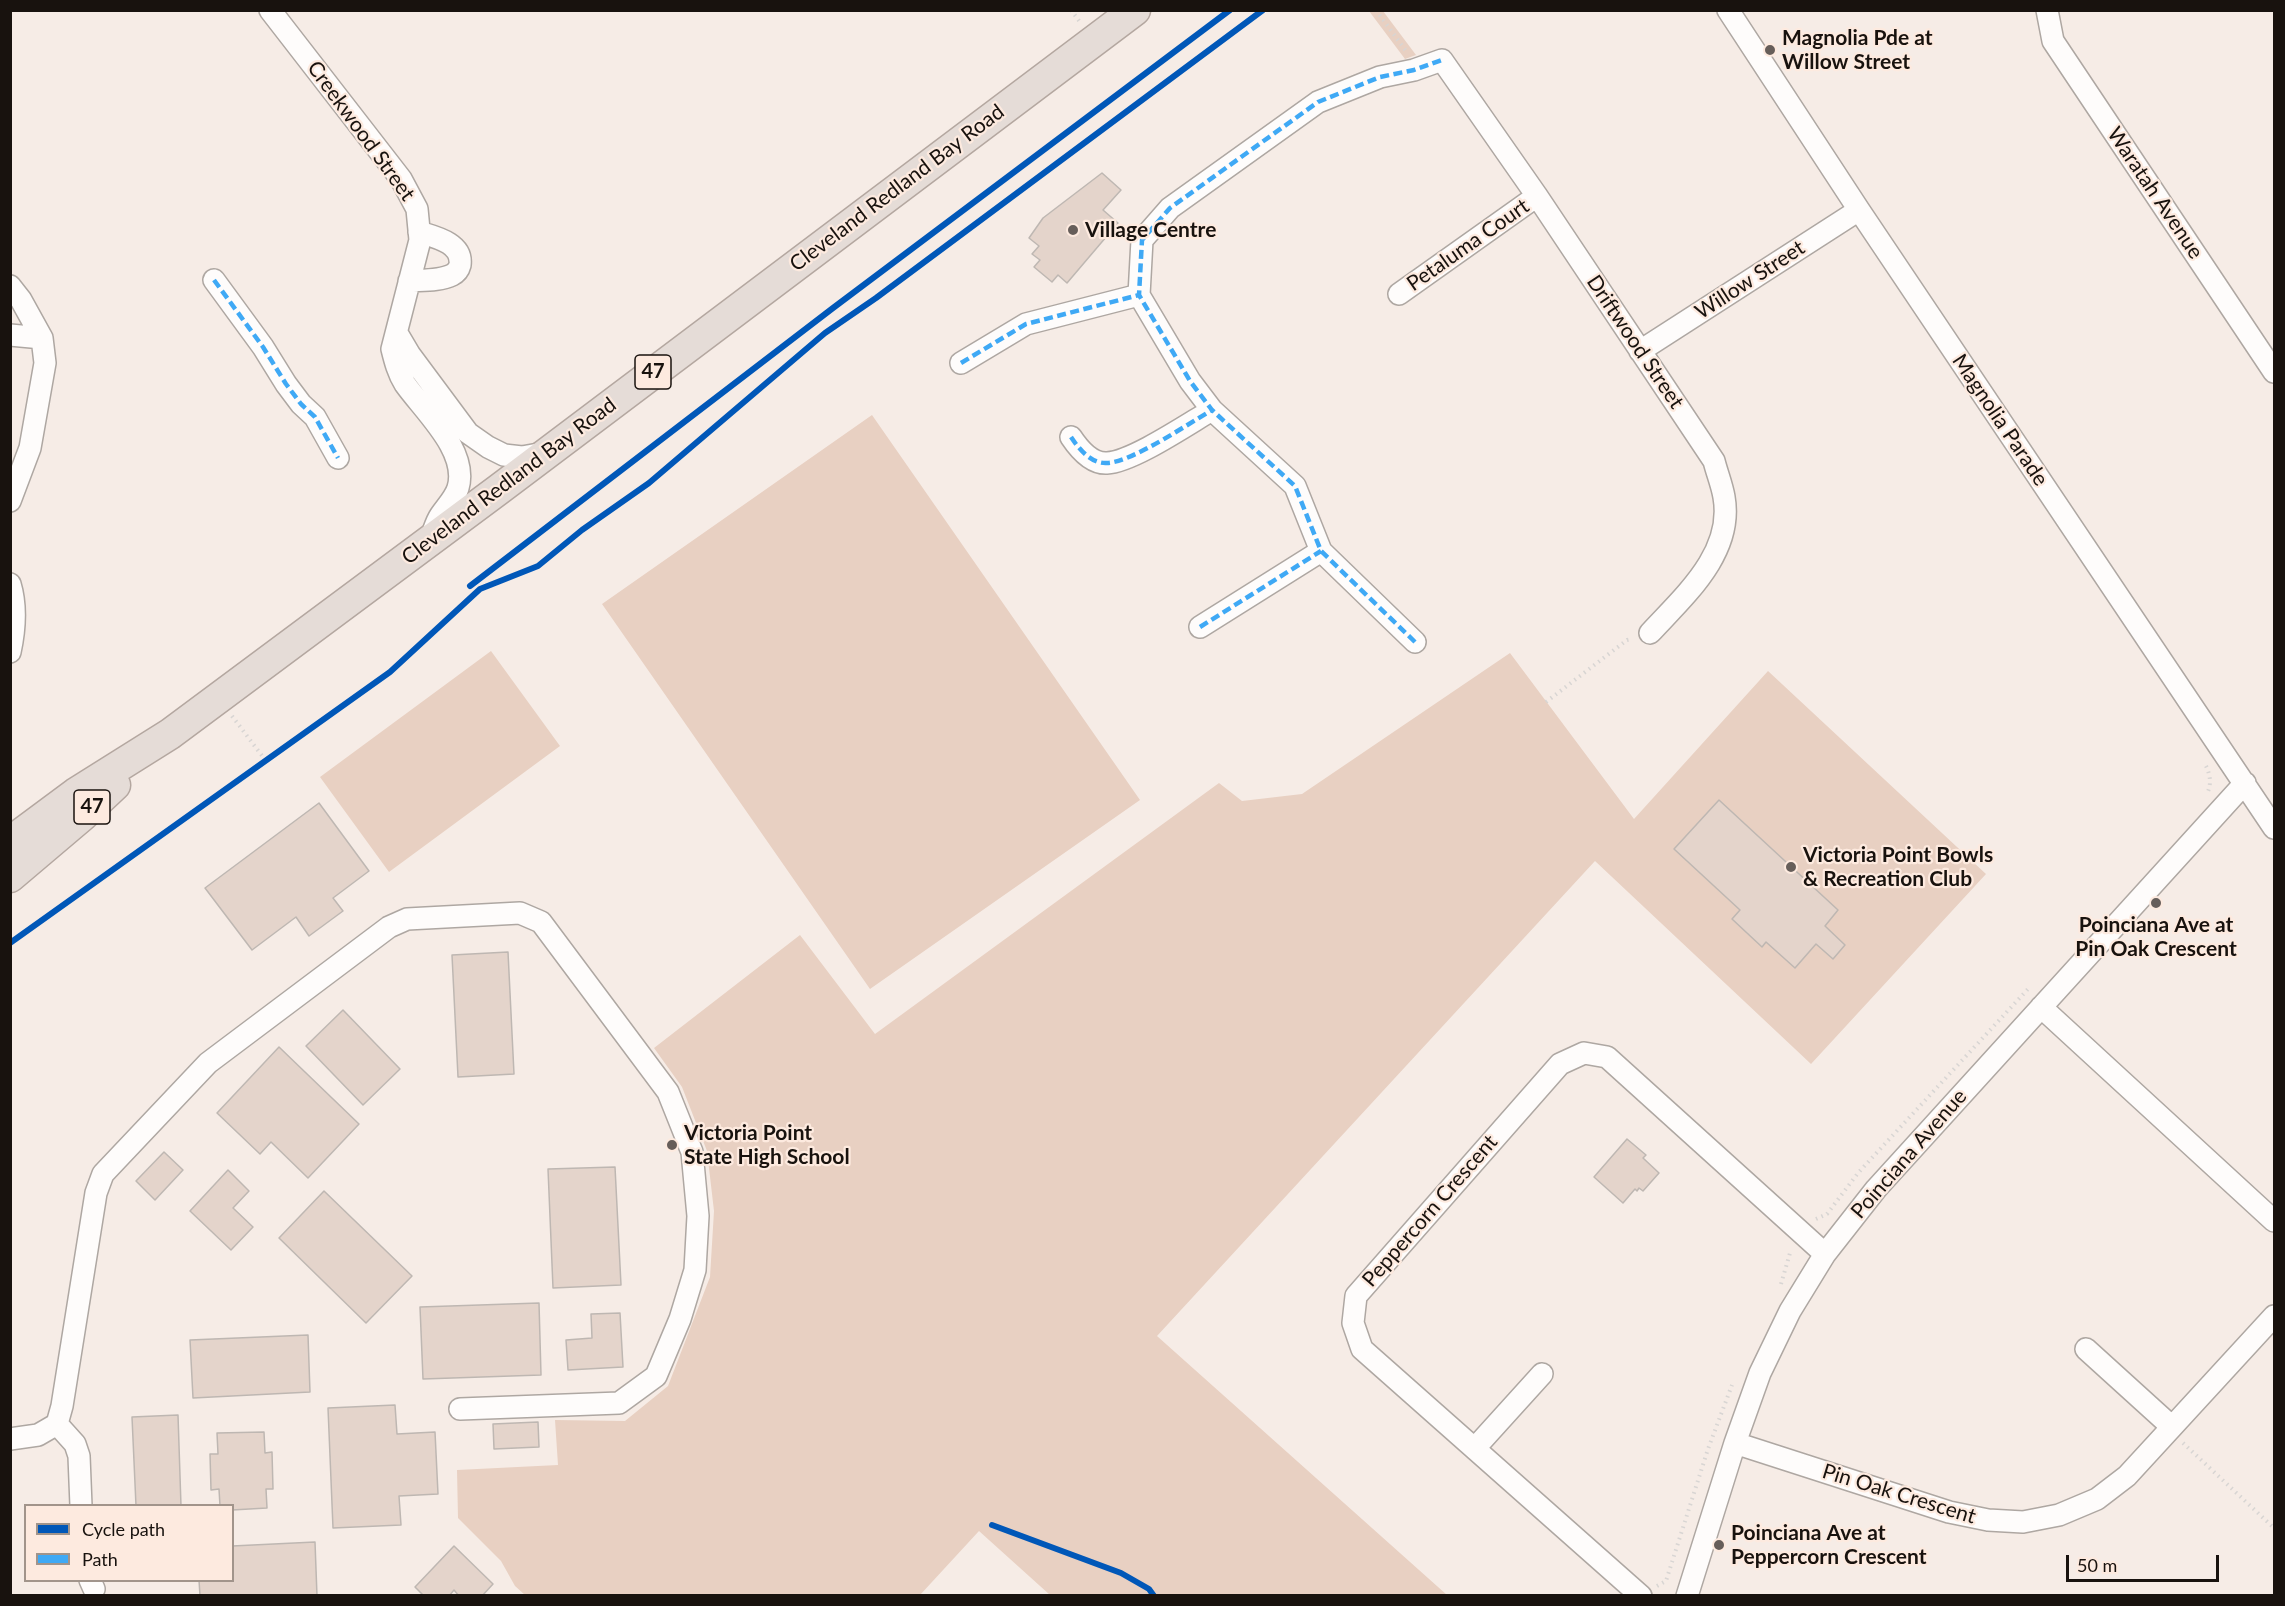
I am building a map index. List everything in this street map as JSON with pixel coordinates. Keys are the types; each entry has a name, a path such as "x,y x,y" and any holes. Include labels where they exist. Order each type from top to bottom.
{"highway":[{"name":"Cleveland Redland Bay Road","path":"10,842 76,794 170,734 1135,10"},
{"name":"Cleveland Redland Bay Road","path":"10,877 82,816 170,734"}],"street":[{"name":"Creekwood Street","path":"270,10 401,179 417,209 420,240 392,349 395,363 405,382 447,438 457,463 460,479 458,490 439,517 430,541"},
{"name":"Magnolia Parade","path":"1728,10 1859,210 2274,828"},
{"name":"Waratah Avenue","path":"2047,10 2053,40 2274,372"},
{"path":"1415,642 1321,551 1295,486 1212,411 1190,381 1139,295 1142,240 1170,208 1318,102 1380,77 1414,70 1442,60"},
{"name":"Driftwood Street","path":"1442,60 1537,196 1714,461 1725,498 1723,534 1707,570 1650,633"},
{"name":"Petaluma Court","path":"1399,294 1537,196"},
{"name":"Willow Street","path":"1640,351 1859,210"},
{"path":"409,281 443,278 454,274 460,267 460,256 454,246 419,232"},
{"path":"214,280 263,347 286,384 301,404 315,417 338,458"},
{"path":"10,286 21,300 42,338 45,363 30,448 10,501"},
{"path":"961,363 1026,324 1139,295"},
{"path":"397,333 410,356 468,433 504,455 522,457 547,453"},
{"path":"10,335 42,338"},
{"path":"1071,437 1083,454 1105,464 1126,459 1212,411"},
{"path":"1200,627 1321,551"},
{"path":"10,584 15,598 15,630 10,652"},
{"name":"Poinciana Avenue","path":"1687,1596 1734,1443 1760,1373 1790,1311 1825,1254 1876,1189 2245,783"},
{"path":"10,1439 38,1435 57,1424 62,1406 96,1193 103,1174 208,1064 389,927 407,919 520,913 541,922 668,1092 692,1152 698,1216 695,1270 680,1319 656,1376 619,1403 460,1409"},
{"path":"2041,1007 2274,1221"},
{"name":"Peppercorn Crescent","path":"1641,1596 1362,1349 1353,1323 1356,1296 1560,1065 1584,1053 1606,1057 1825,1254"},
{"name":"Pin Oak Crescent","path":"1734,1443 1949,1512 1988,1520 2023,1522 2059,1515 2097,1499 2127,1476 2274,1316"},
{"path":"2086,1349 2170,1429"},
{"path":"1475,1448 1542,1374"},
{"path":"57,1424 75,1444 79,1456 81,1504"}],"path":[{"path":"1376,10 1413,60 1442,60"},
{"path":"1546,702 1627,640 1650,633"},
{"path":"219,697 263,758"},
{"path":"254,765 270,748"},
{"path":"263,758 275,754"},
{"path":"2202,798 2209,790 2210,774 2204,763"},
{"path":"1807,1221 1827,1214 1858,1173 2035,980"},
{"path":"2170,1429 2274,1528"},
{"path":"992,1525 1121,1573 1149,1589 1154,1596"}],"shaded area":[{"path":"1369,11 1383,11 1416,55 1405,59"},
{"path":"872,415 1140,800 870,989 602,604"},
{"path":"491,651 560,746 389,872 320,777"},
{"path":"1510,653 1634,819 1768,671 1986,874 1811,1064 1595,861 1157,1336 1447,1595 1050,1595 979,1531 920,1595 525,1595 515,1586 501,1561 458,1518 457,1470 558,1465 555,1420 625,1421 668,1386 710,1277 714,1211 707,1151 682,1087 654,1048 800,935 875,1034 1219,783 1242,801 1302,794"}],"building":[{"name":"Village Centre","path":"1102,173 1121,190 1103,210 1118,223 1067,283 1058,275 1052,282 1034,267 1040,260 1032,254 1039,246 1029,238 1043,218"},
{"path":"1719,800 1838,910 1825,926 1845,945 1833,959 1816,944 1795,968 1766,942 1762,947 1732,919 1740,910 1674,849"},
{"path":"319,803 369,871 333,898 343,911 309,936 296,917 252,950 205,888"},
{"path":"508,952 514,1074 458,1077 452,955"},
{"path":"343,1010 400,1069 363,1105 306,1046"},
{"path":"279,1047 359,1124 308,1178 271,1142 260,1154 217,1113"},
{"path":"1627,1139 1646,1155 1643,1158 1659,1173 1643,1191 1639,1188 1637,1191 1635,1189 1623,1203 1594,1177"},
{"path":"164,1152 183,1170 155,1200 136,1181"},
{"path":"615,1167 621,1285 553,1288 548,1169"},
{"path":"228,1170 249,1191 233,1208 253,1227 231,1250 190,1211"},
{"path":"324,1191 412,1276 366,1323 279,1238"},
{"path":"539,1303 541,1375 423,1379 420,1307"},
{"path":"620,1313 623,1367 568,1370 566,1340 592,1338 591,1314"},
{"path":"308,1335 310,1392 193,1398 190,1340"},
{"path":"395,1405 397,1434 435,1432 438,1494 399,1496 401,1525 333,1528 328,1408"},
{"path":"178,1415 181,1504 136,1504 132,1417"},
{"path":"538,1422 539,1447 494,1449 493,1424"},
{"path":"264,1432 265,1453 272,1452 273,1489 266,1489 267,1508 234,1510 234,1504 220,1504 219,1489 211,1490 210,1454 218,1454 217,1433"},
{"path":"315,1542 317,1596 200,1596 199,1582 234,1582 234,1546"},
{"path":"454,1546 493,1584 482,1596 459,1596 454,1590 449,1596 424,1596 415,1587"}],"marked path":[{"path":"1415,642 1321,551 1295,486 1212,410 1190,381 1139,295 1142,240 1170,208 1318,102 1380,77 1414,70 1442,60"},
{"path":"214,280 263,347 286,384 301,404 315,417 338,458"},
{"path":"961,363 1026,324 1139,295"},
{"path":"1071,437 1082,451 1096,461 1101,463 1118,461 1160,441 1212,410"},
{"path":"1200,627 1321,551"}],"cycle path":[{"path":"470,586 833,308 1230,10"},
{"path":"10,943 390,672 480,589 538,566 582,530 649,483 825,333 876,298 1263,10"},
{"path":"992,1525 1121,1573 1149,1589 1154,1596"}],"place":[{"name":"Magnolia Pde at Willow Street","path":"1770,50"},
{"name":"Village Centre","path":"1073,230"},
{"name":"Victoria Point Bowls & Recreation Club","path":"1791,867"},
{"name":"Poinciana Ave at Pin Oak Crescent","path":"2156,903"},
{"name":"Victoria Point State High School","path":"672,1145"},
{"name":"Poinciana Ave at Peppercorn Crescent","path":"1719,1545"}]}
